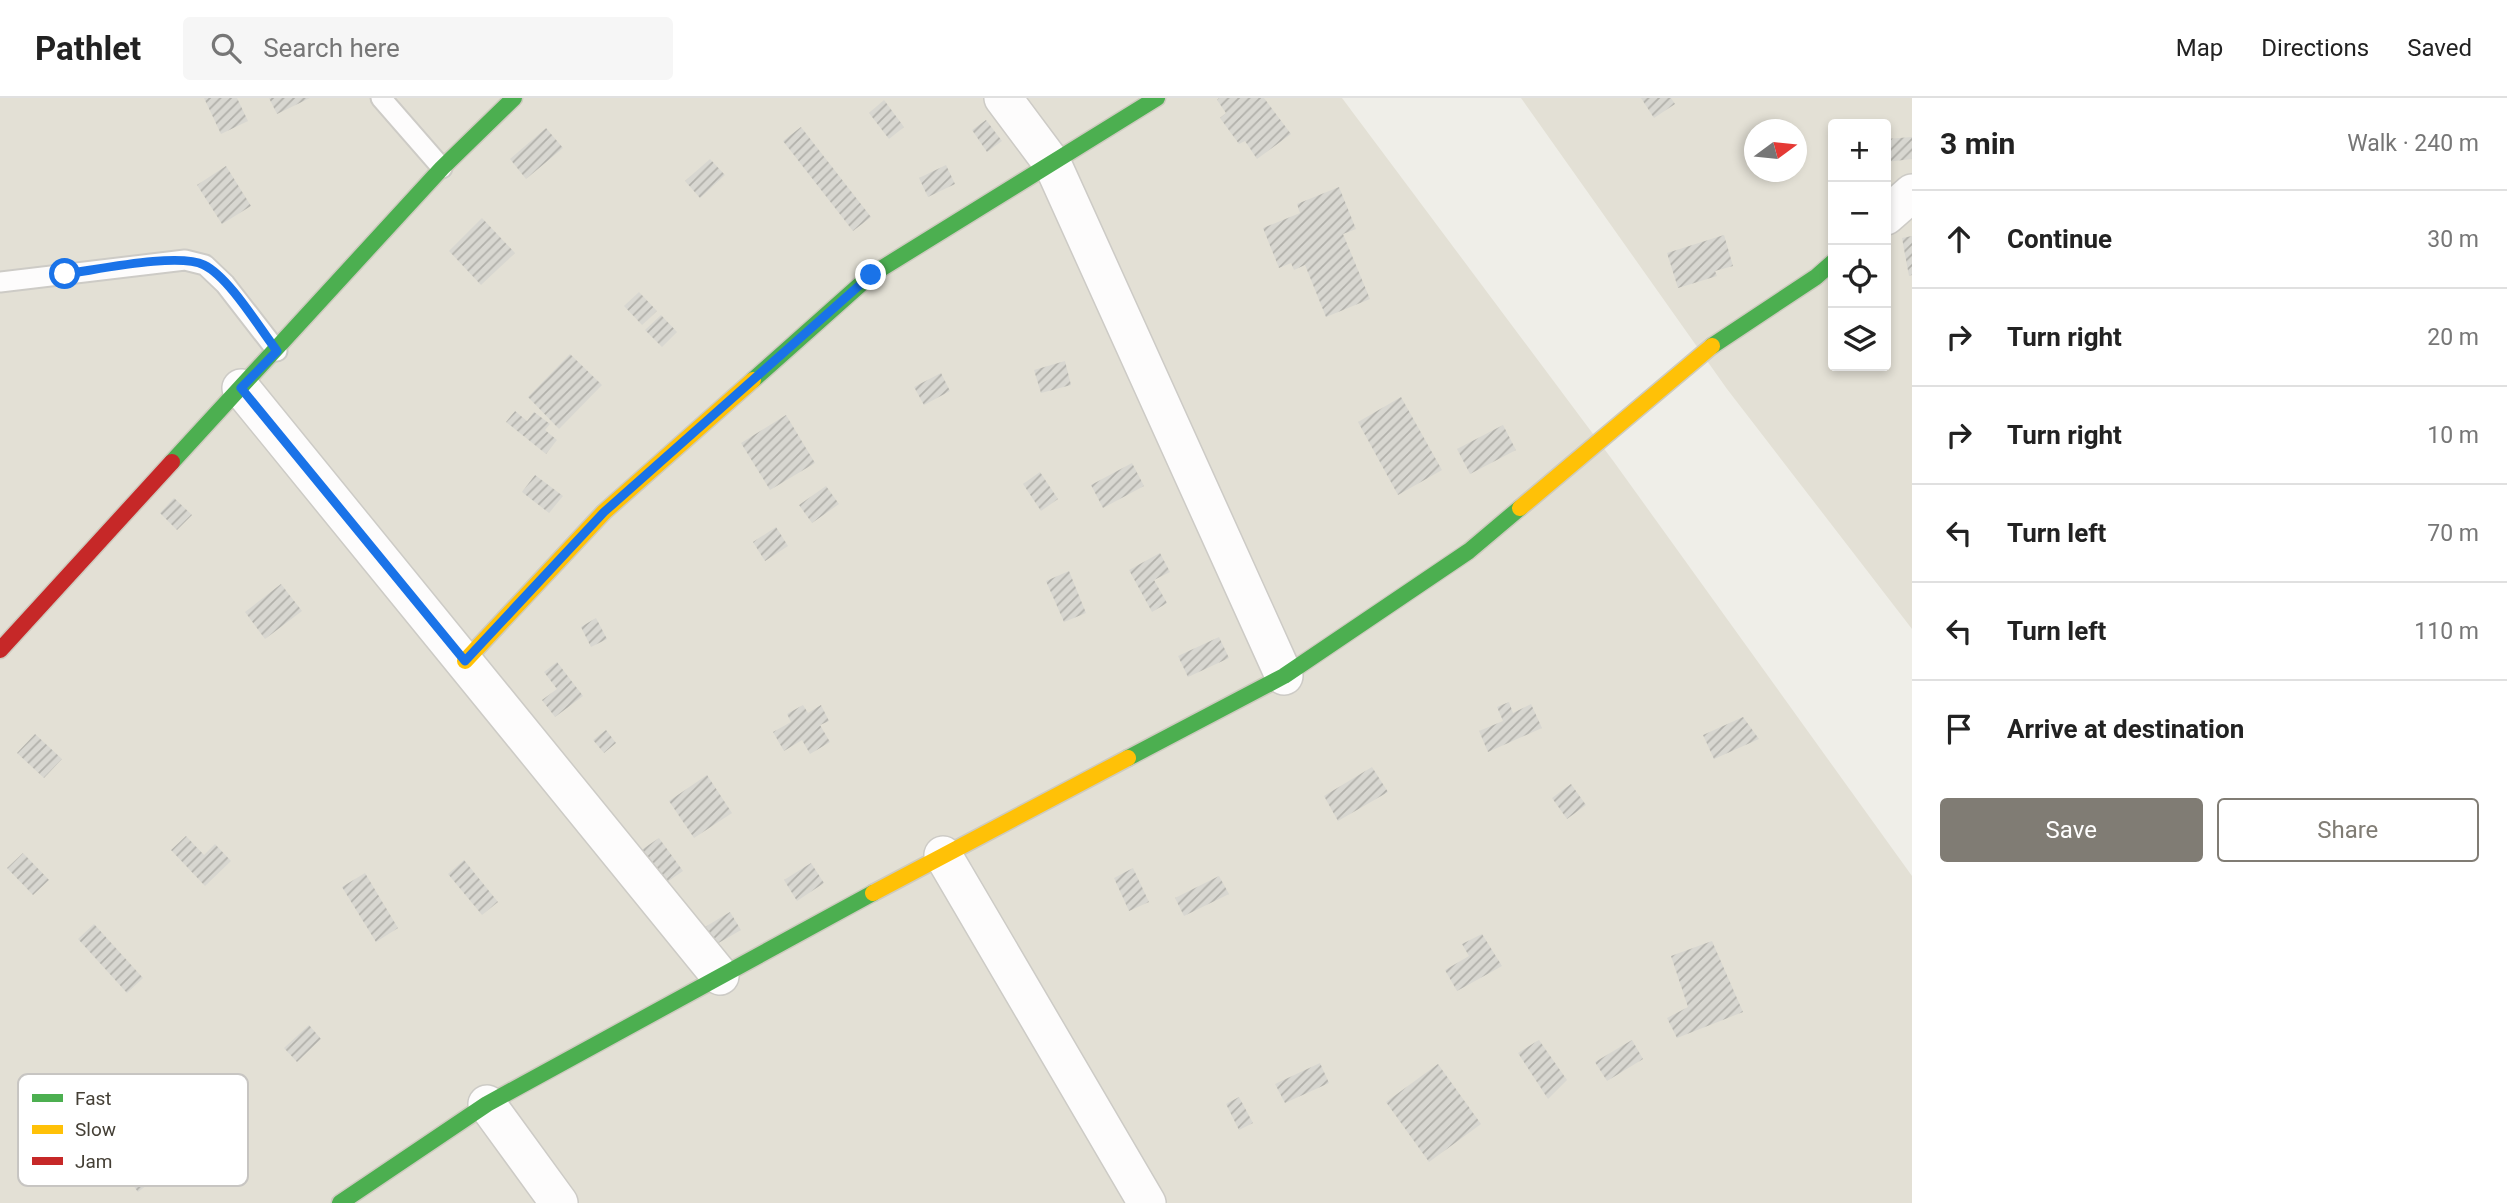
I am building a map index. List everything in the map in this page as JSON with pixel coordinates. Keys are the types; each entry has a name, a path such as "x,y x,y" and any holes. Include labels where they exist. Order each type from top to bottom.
{"street":[{"path":"0,650 442,168 514,98"},
{"path":"1003,98 1053,165 1284,676"},
{"path":"465,661 604,512 871,275 1053,165 1157,98"},
{"path":"1891,212 1912,193"},
{"path":"340,1203 487,1104 943,855 1284,676 1469,551 1714,342 1816,277 1828,266"},
{"path":"241,388 720,976"},
{"path":"943,855 1147,1203"},
{"path":"487,1104 559,1203"}],"lane":[{"path":"381,98 442,168"},
{"path":"0,282 185,260 205,265 225,284 277,351"}],"shaded area":[{"path":"0,98 1342,98 1614,462 1912,876 1912,1203 0,1203"},
{"path":"1521,98 1912,98 1912,629 1727,389"}],"building":[{"path":"204,98 237,98 248,121 221,134"},
{"path":"269,98 310,98 277,114"},
{"path":"1264,98 1291,134 1257,159 1245,141 1239,144 1220,118 1226,113 1217,100"},
{"path":"1641,98 1671,98 1675,104 1654,118"},
{"path":"884,100 904,127 889,139 869,113"},
{"path":"986,120 1002,141 987,152 972,130"},
{"path":"801,127 871,217 853,231 783,141"},
{"path":"546,128 563,148 526,179 510,159"},
{"path":"1912,137 1912,159 1891,161 1891,139"},
{"path":"710,159 725,175 700,198 685,181"},
{"path":"946,165 955,184 928,197 919,178"},
{"path":"226,166 251,206 222,224 197,185"},
{"path":"1339,187 1356,229 1343,234 1370,299 1326,317 1305,265 1294,270 1291,263 1279,268 1263,228 1300,213 1297,204"},
{"path":"482,218 515,253 481,285 449,251"},
{"path":"1724,235 1733,266 1715,271 1717,276 1678,288 1667,253"},
{"path":"1912,236 1912,275 1909,276 1902,238"},
{"path":"639,292 657,311 642,325 624,306"},
{"path":"661,315 677,332 662,347 645,330"},
{"path":"570,354 602,385 559,429 528,397"},
{"path":"1065,361 1071,385 1041,393 1034,370"},
{"path":"941,373 950,391 924,405 914,387"},
{"path":"1401,397 1442,470 1398,495 1358,422"},
{"path":"515,411 527,421 534,412 550,424 545,430 557,440 546,454 506,422"},
{"path":"786,415 815,463 770,490 741,443"},
{"path":"1503,425 1516,450 1470,474 1457,449"},
{"path":"1132,463 1144,486 1103,508 1091,485"},
{"path":"1040,472 1058,499 1041,511 1023,484"},
{"path":"535,475 563,496 549,513 522,492"},
{"path":"826,486 839,504 812,523 799,505"},
{"path":"174,498 192,515 177,530 160,513"},
{"path":"776,527 788,546 765,561 753,542"},
{"path":"1160,553 1170,572 1154,580 1167,603 1152,612 1129,570"},
{"path":"1069,571 1086,613 1064,622 1046,581"},
{"path":"281,584 302,611 265,639 245,612"},
{"path":"596,618 607,639 591,647 581,627"},
{"path":"1219,637 1229,658 1188,677 1178,656"},
{"path":"557,662 583,696 555,717 542,700 557,689 544,672"},
{"path":"1509,702 1513,713 1531,704 1542,728 1488,752 1479,731 1503,721 1497,707"},
{"path":"803,705 808,713 821,705 829,721 820,725 830,742 810,754 802,740 784,751 773,732 791,722 787,714"},
{"path":"1743,717 1759,739 1714,759 1703,735"},
{"path":"606,730 616,743 604,753 593,740"},
{"path":"35,734 62,759 44,778 17,753"},
{"path":"1372,767 1388,792 1338,821 1324,796"},
{"path":"707,775 732,813 694,838 669,801"},
{"path":"1571,784 1586,805 1567,819 1552,798"},
{"path":"186,836 204,855 215,844 231,861 205,886 171,850"},
{"path":"659,838 683,871 657,889 634,855"},
{"path":"23,853 49,880 33,895 7,868"},
{"path":"464,860 498,902 482,915 448,874"},
{"path":"811,863 824,883 797,901 784,880"},
{"path":"1133,868 1149,902 1129,911 1114,878"},
{"path":"365,873 398,928 376,942 342,887"},
{"path":"1219,876 1229,894 1184,916 1175,898"},
{"path":"730,912 741,930 715,945 705,927"},
{"path":"94,924 143,978 127,993 78,939"},
{"path":"1482,934 1502,966 1457,991 1445,970 1469,956 1462,944"},
{"path":"1712,941 1743,1012 1677,1038 1667,1018 1688,1007 1671,956"},
{"path":"309,1025 321,1039 297,1062 284,1048"},
{"path":"1539,1040 1567,1080 1548,1099 1518,1053"},
{"path":"1632,1040 1643,1059 1607,1081 1595,1062"},
{"path":"1320,1063 1329,1083 1285,1103 1275,1084"},
{"path":"1438,1064 1481,1124 1429,1162 1386,1102"},
{"path":"1239,1097 1253,1123 1239,1130 1226,1104"},
{"path":"134,1186 146,1186 138,1192"}],"traffic: fast":[{"path":"172,462 442,168 514,98"},
{"path":"753,380 871,275 1157,98"},
{"path":"1712,346 1828,266"},
{"path":"1128,758 1284,676 1469,551 1520,508"},
{"path":"340,1203 487,1104 873,893"}],"traffic: slow":[{"path":"1520,508 1712,346"},
{"path":"465,661 604,512 753,380"},
{"path":"873,893 1128,758"}],"traffic: jam":[{"path":"0,650 172,462"}],"route":[{"path":"65,274 185,260 205,265 225,284 277,351 241,388 465,661 604,512 871,275"}]}
